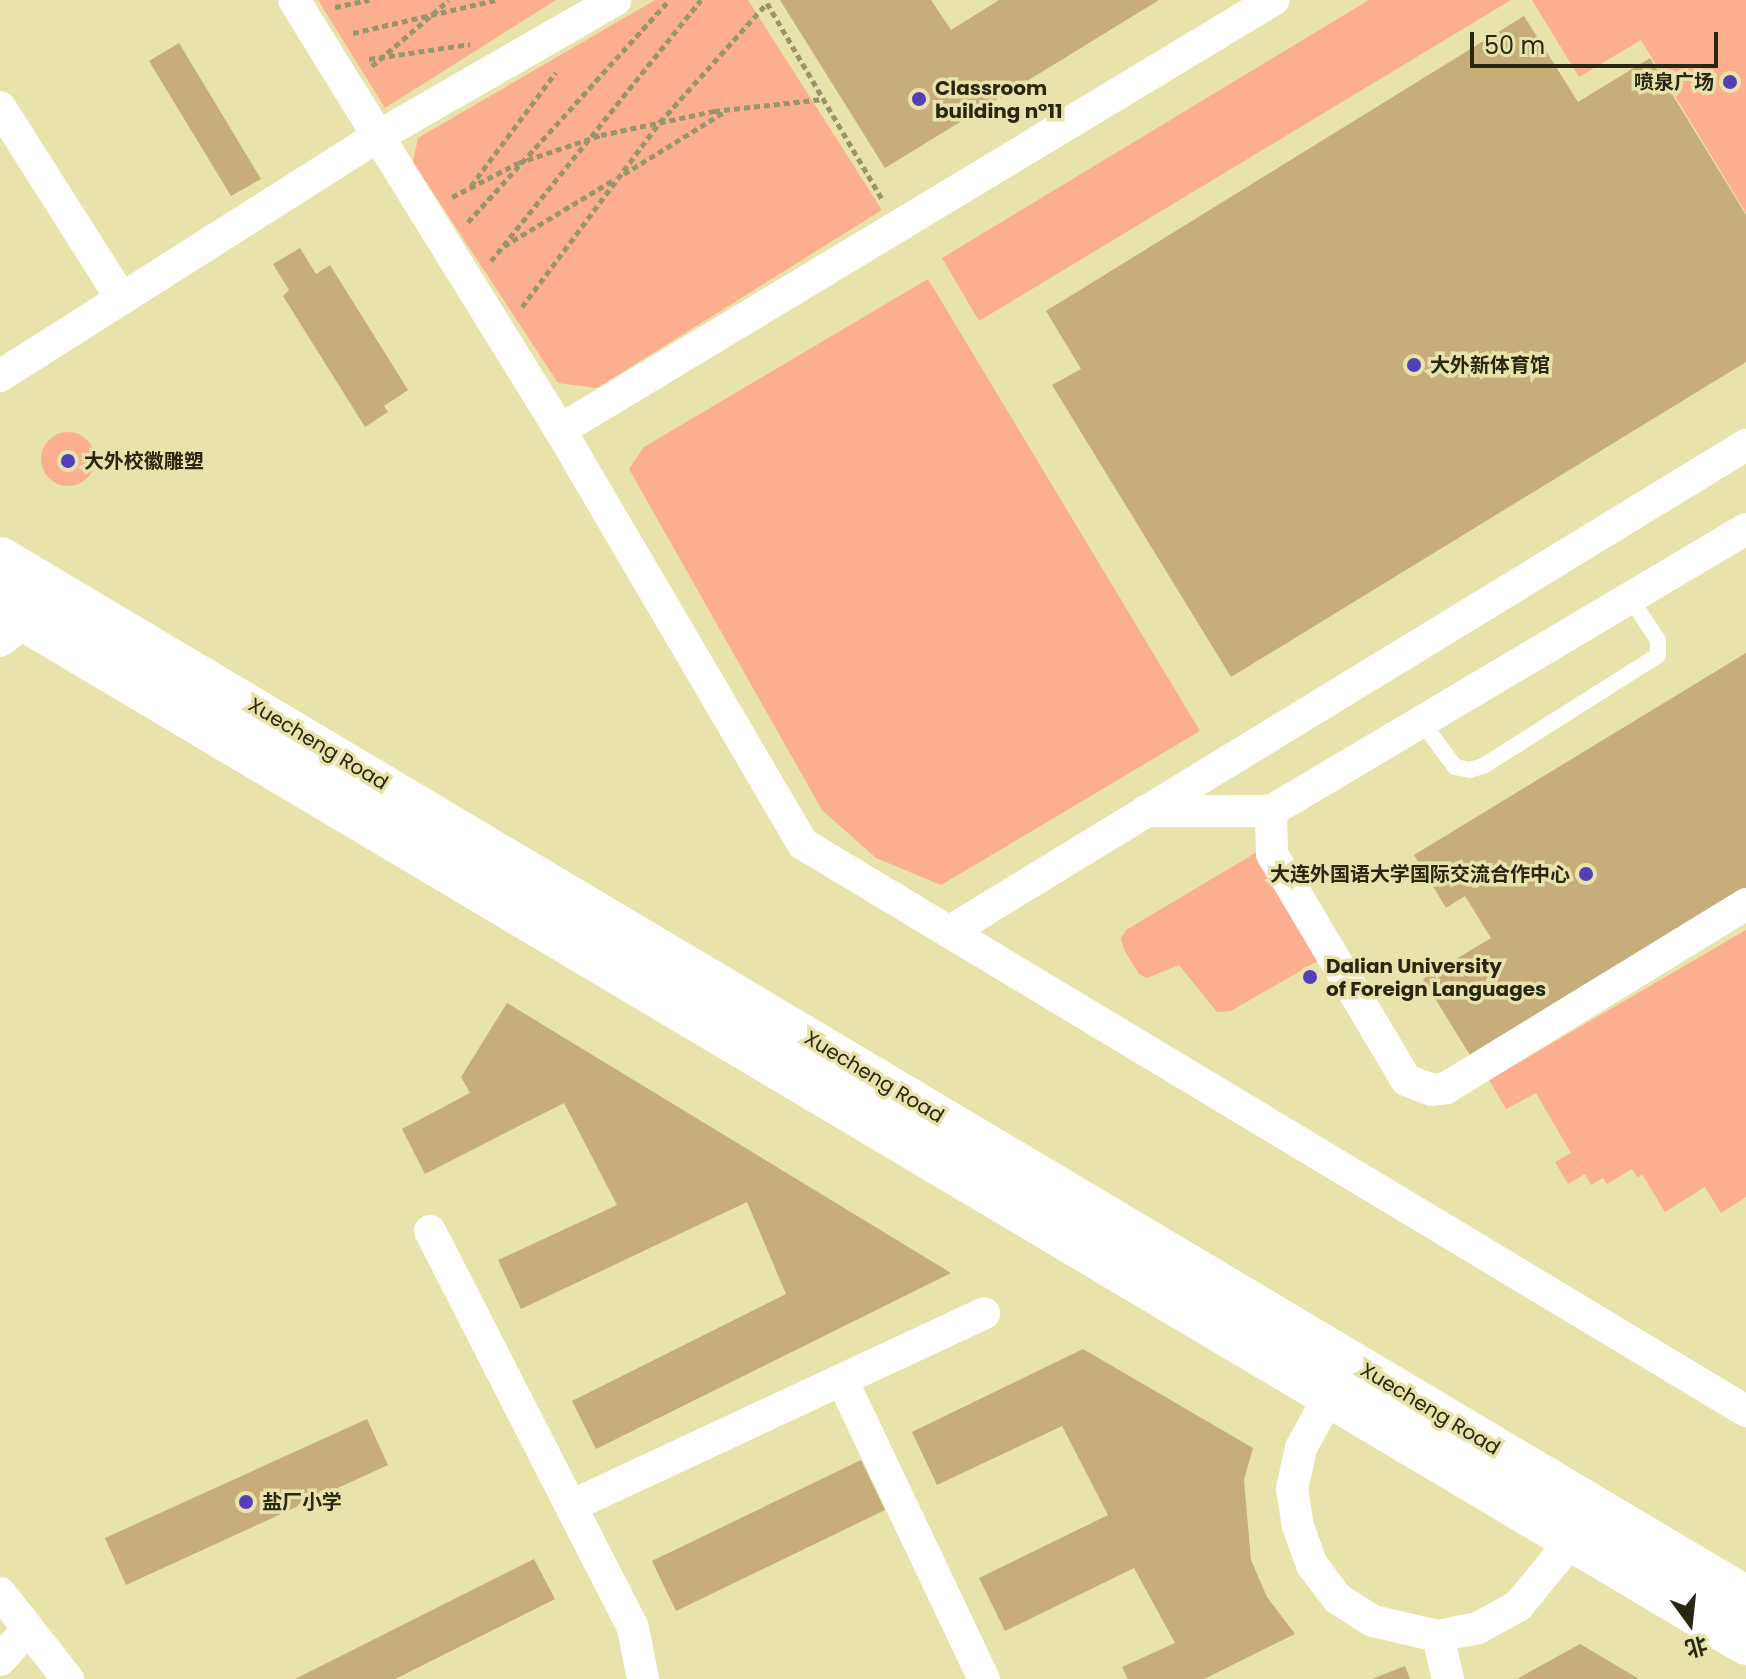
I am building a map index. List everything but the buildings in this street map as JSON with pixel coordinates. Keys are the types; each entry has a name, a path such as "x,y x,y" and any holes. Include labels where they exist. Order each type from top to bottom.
{"main road":[{"name":"Xuecheng Road","path":"0,559 62,593 1746,1598"},
{"name":"Xuecheng Road","path":"9,622 1330,1395 1746,1643"}],"street":[{"path":"294,0 560,430 803,844 1732,1403 1746,1379"},
{"path":"0,376 377,137 615,0"},
{"path":"560,430 1273,0"},
{"path":"0,107 122,299"},
{"path":"949,932 1744,449"},
{"path":"1146,811 1271,811 1746,529"},
{"path":"9,622 62,593"},
{"path":"1271,811 1272,854 1406,1080 1432,1090 1446,1088 1746,904"},
{"path":"430,1231 633,1628 643,1679"},
{"path":"571,1506 984,1313"},
{"path":"842,1380 984,1679"},
{"path":"1330,1395 1301,1448 1292,1489 1298,1526 1312,1565 1338,1599 1373,1621 1438,1636 1478,1628 1518,1606 1572,1540"},
{"path":"0,1593 26,1631 68,1679"},
{"path":"0,1660 26,1631"},
{"path":"1438,1636 1448,1679"}],"lane":[{"path":"1421,721 1455,767 1470,770 1485,765 1658,655 1658,640 1630,598"}],"path":[{"path":"333,65 384,56 449,0"},
{"path":"333,65 432,15 496,0"},
{"path":"459,268 525,160 669,0"},
{"path":"459,268 501,248 701,0"},
{"path":"501,335 660,122 766,1 897,226"},
{"path":"333,65 473,44"},
{"path":"471,187 563,63"},
{"path":"423,212 525,160 589,139 728,109 823,99"},
{"path":"459,268 501,248 728,109"}],"shaded area":[{"path":"318,0 556,0 385,108"},
{"path":"655,0 748,0 882,210 597,388 558,383 413,162 418,138"},
{"path":"1369,0 1511,0 979,321 942,258"},
{"path":"1532,0 1746,0 1746,213 1641,40 1579,77"},
{"path":"928,279 1200,731 941,885 876,858 822,810 629,469 644,447"},
{"name":"大外校徽雕塑","path":"68,432 87,440 95,459 87,478 68,486 49,478 41,459 49,440"},
{"path":"1257,852 1321,959 1231,1011 1217,1012 1179,965 1147,978 1139,974 1124,950 1121,938 1126,930"},
{"path":"1746,930 1746,1197 1721,1213 1705,1187 1665,1212 1642,1174 1638,1178 1632,1169 1607,1184 1603,1178 1591,1185 1585,1174 1568,1184 1555,1162 1571,1153 1536,1093 1506,1109 1489,1080"}],"place":[{"name":"喷泉广场","path":"1730,82"},
{"name":"Classroom building n°11","path":"919,99"},
{"name":"大外新体育馆","path":"1414,365"},
{"name":"大外校徽雕塑","path":"68,461"},
{"name":"大连外国语大学国际交流合作中心","path":"1586,874"},
{"name":"Dalian University of Foreign Languages","path":"1310,977"},
{"name":"盐厂小学","path":"246,1502"}]}
